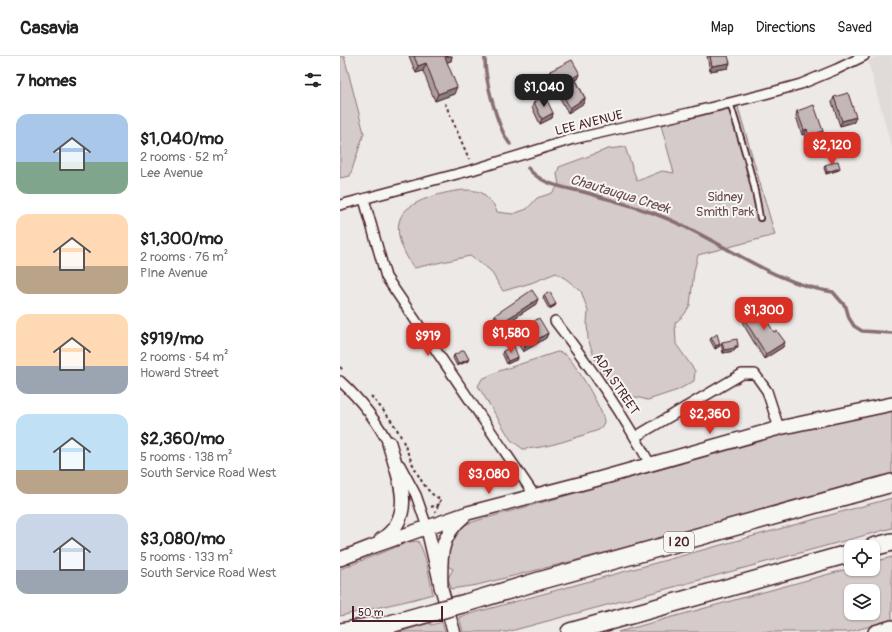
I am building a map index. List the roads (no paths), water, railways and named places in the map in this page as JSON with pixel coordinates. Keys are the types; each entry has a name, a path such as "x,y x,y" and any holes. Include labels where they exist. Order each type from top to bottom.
{"highway":[{"name":"I 20","path":"362,632 892,483"},
{"path":"880,545 892,542"},
{"path":"570,632 844,555"},
{"path":"340,632 403,621"}],"main road":[{"path":"340,559 468,513 535,496 779,428 892,404"},
{"path":"370,547 391,533 398,522 403,504 402,489 389,443"},
{"path":"442,587 441,566 444,544 450,530 468,513"},
{"path":"875,632 892,627"}],"street":[{"name":"LEE AVENUE","path":"340,205 472,170 573,139 689,113 801,84 864,56"},
{"path":"364,199 380,262 386,277 535,496"},
{"name":"ADA STREET","path":"555,321 636,437 650,464"},
{"path":"636,437 742,374 755,374 767,390 779,428"},
{"path":"340,381 364,406 389,443 416,495 427,527 454,632"}],"lane":[{"path":"730,103 748,163 756,194 760,218"}],"waterway":[{"name":"Chautauqua Creek","path":"485,56 485,65 492,102 500,126 510,144"},
{"name":"Chautauqua Creek","path":"528,168 534,174 549,183 591,194 658,215 680,224 787,279 810,287 833,292 846,307 849,318 854,326 862,331 892,333"}],"park label":[{"name":"Sidney Smith Park","path":"725,204"}]}
